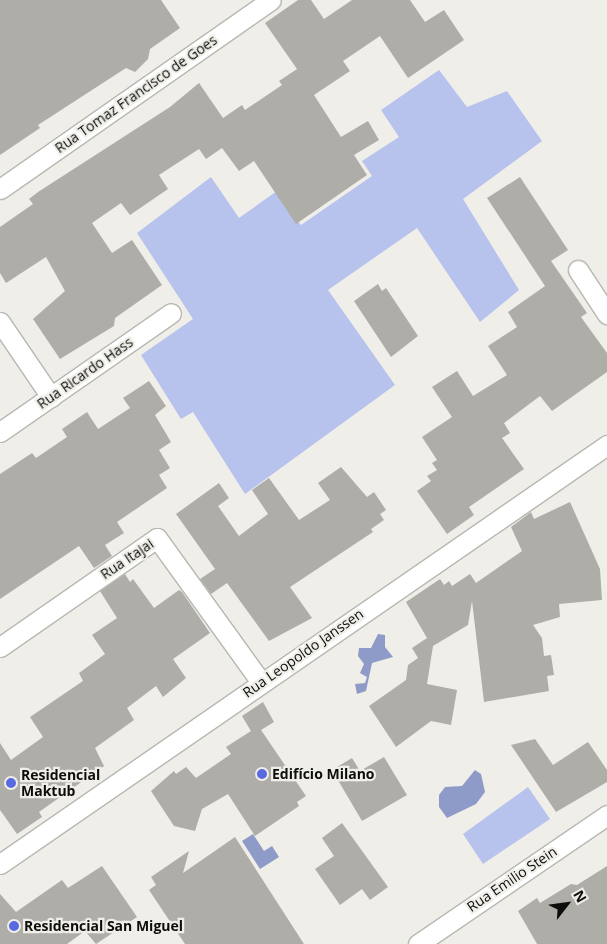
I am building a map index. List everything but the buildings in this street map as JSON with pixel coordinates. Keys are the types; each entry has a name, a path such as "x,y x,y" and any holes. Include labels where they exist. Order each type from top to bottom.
{"street":[{"name":"Rua Tomaz Francisco de Goes","path":"0,189 271,0"},
{"path":"578,270 607,314"},
{"name":"Rua Ricardo Hass","path":"0,432 170,313"},
{"path":"0,322 51,397"},
{"name":"Rua Leopoldo Janssen","path":"0,864 261,682 607,445"},
{"name":"Rua Itajai","path":"0,647 157,538 261,682"},
{"name":"Rua Emilio Stein","path":"418,944 607,815"}],"shaded area":[{"path":"439,70 467,107 507,91 542,141 463,199 519,290 480,322 417,228 328,290 395,385 245,494 193,412 181,419 141,355 193,319 137,233 211,177 239,218 277,191 301,225 372,176 362,161 399,137 381,110"},
{"path":"378,634 385,635 385,647 393,657 372,663 366,691 357,694 355,684 365,683 367,677 360,673 364,664 358,656 359,648 371,648"},
{"path":"475,770 481,774 485,792 476,804 447,818 439,807 439,795 445,787 462,786"},
{"path":"528,787 550,819 483,864 463,834"},
{"path":"253,834 264,851 272,846 279,857 260,869 242,841"}],"place":[{"name":"Edifício Milano","path":"262,774"},
{"name":"Residencial Maktub","path":"11,783"},
{"name":"Residencial San Miguel","path":"14,926"}]}
